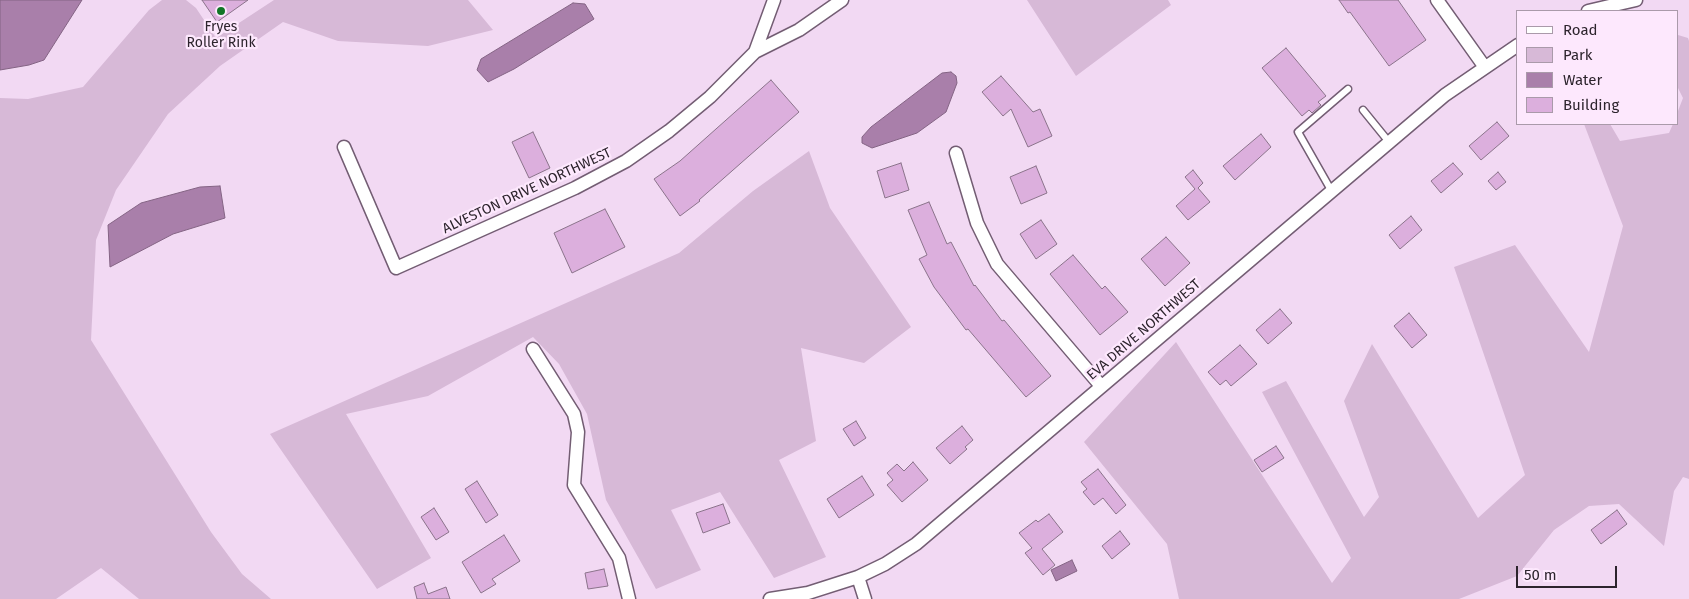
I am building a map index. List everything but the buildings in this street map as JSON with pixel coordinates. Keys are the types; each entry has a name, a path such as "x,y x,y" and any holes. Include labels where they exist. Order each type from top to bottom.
{"street":[{"name":"ALVESTON DRIVE NORTHWEST","path":"755,52 774,0"},
{"name":"ALVESTON DRIVE NORTHWEST","path":"344,147 396,268 575,188 626,161 689,114 755,52 800,30 842,0"},
{"path":"1437,0 1484,66"},
{"path":"1592,10 1636,0"},
{"name":"EVA DRIVE NORTHWEST","path":"770,599 808,593 858,577 886,564 916,544 1445,95 1484,66 1516,46"},
{"path":"956,153 977,223 997,264 1101,386"},
{"path":"533,349 574,414 578,432 574,485 619,558 629,599"},
{"path":"858,577 865,599"}],"lane":[{"path":"1331,190 1298,132 1348,89"},
{"path":"1363,110 1389,142"}],"green space":[{"path":"162,0 186,0 196,8 216,38 274,0 468,0 493,30 428,46 338,41 283,22 220,66 168,114 116,190 96,240 91,340 211,532 242,574 271,599 139,599 101,568 56,599 0,599 0,98 28,99 83,87 149,10"},
{"path":"1027,0 1168,0 1171,5 1076,76"},
{"path":"1679,35 1688,38 1689,41 1689,479 1683,477 1674,491 1664,546 1619,504 1589,506 1554,530 1517,576 1459,599 1179,599 1167,544 1084,442 1176,342 1332,583 1351,558 1262,392 1286,381 1364,517 1379,497 1344,401 1372,344 1478,518 1525,475 1454,267 1515,245 1589,352 1623,226 1584,125 1611,125 1620,141 1669,133 1673,125 1679,125 1679,108 1683,98 1679,90"},
{"path":"809,151 830,208 911,327 864,363 801,348 816,441 779,460 826,557 774,578 720,492 671,510 701,570 656,589 606,500 587,414 559,364 533,337 428,396 346,414 431,558 377,589 270,434 679,253 753,191"}],"water":[{"path":"0,0 82,0 44,60 29,65 0,70"},
{"path":"573,3 585,4 594,19 514,69 488,82 477,70 481,59"},
{"path":"951,72 956,76 957,83 946,112 917,133 872,148 862,143 862,137 871,127 942,73"},
{"path":"220,186 225,218 173,234 110,267 108,225 141,203 200,187"},
{"path":"1072,560 1077,571 1056,581 1051,570"}],"place":[{"name":"Fryes Roller Rink","path":"221,11"}]}
